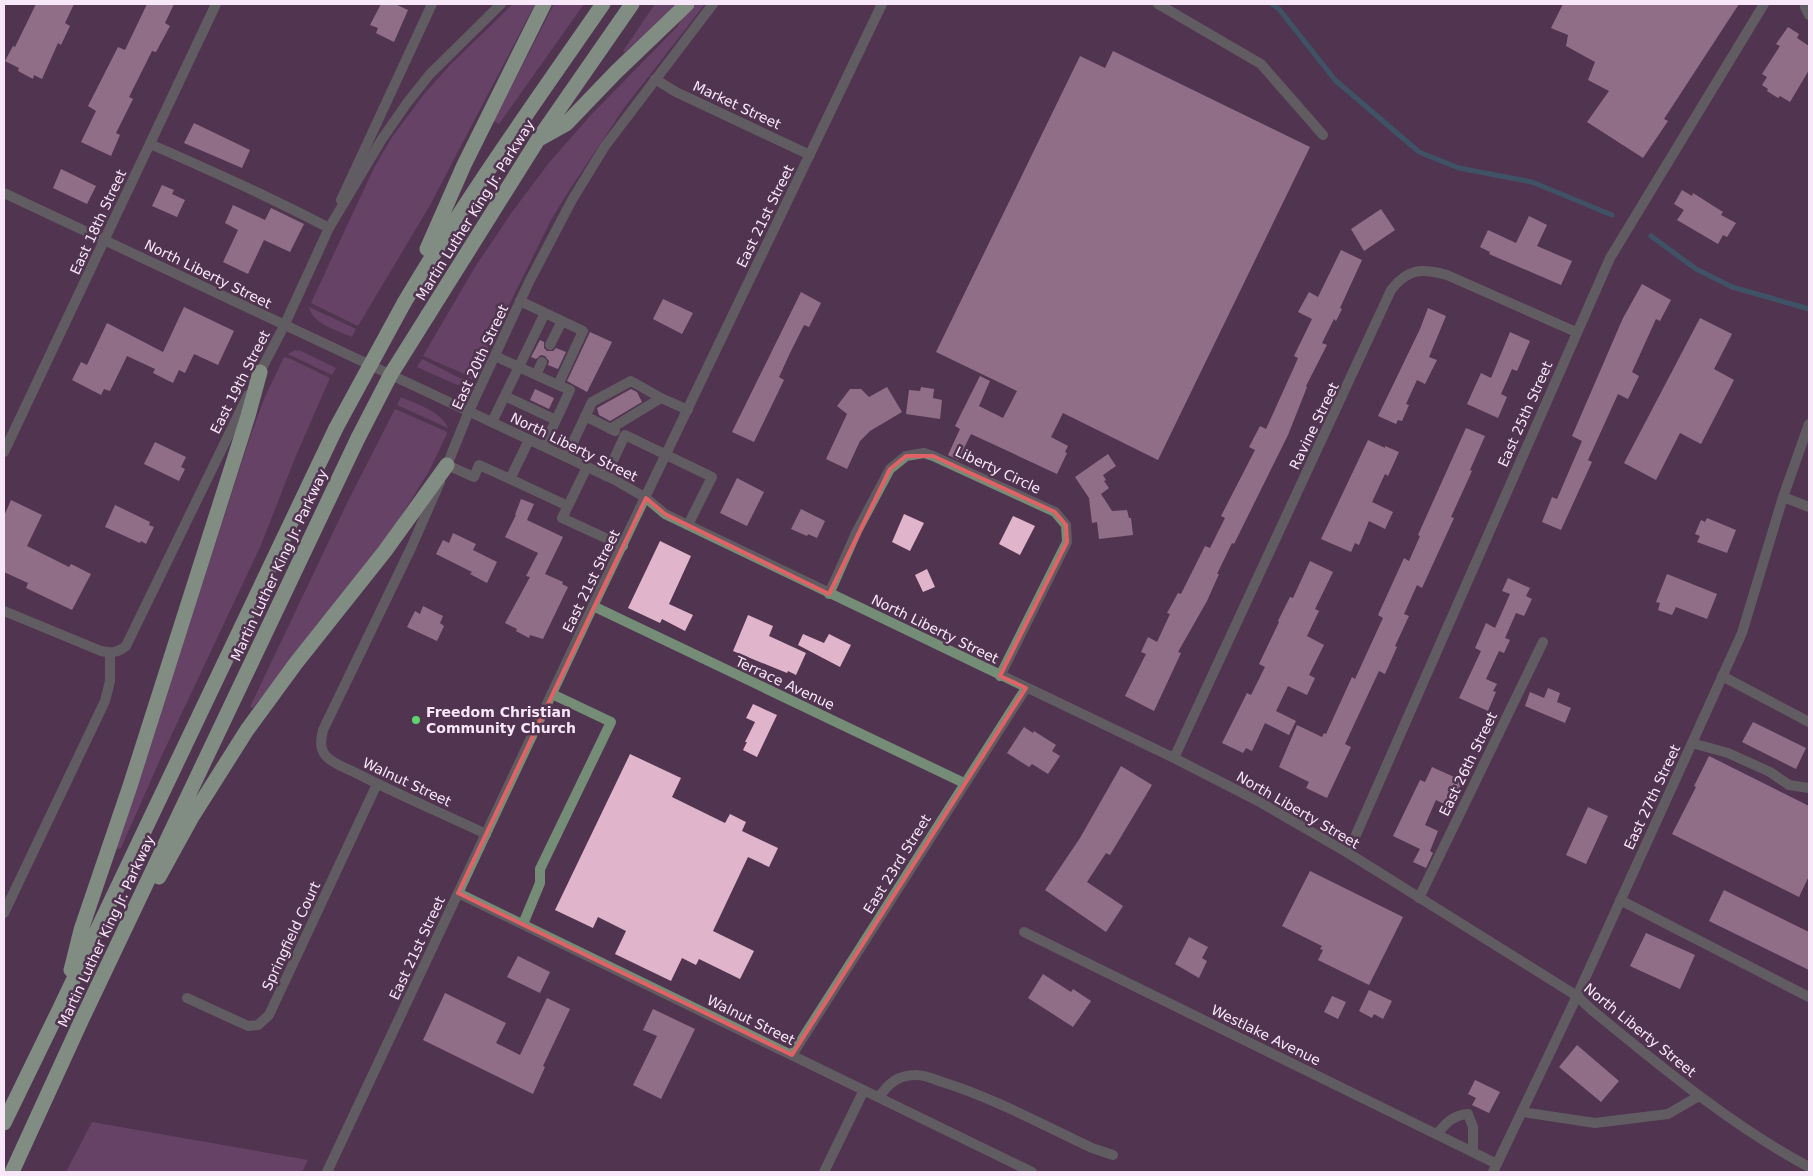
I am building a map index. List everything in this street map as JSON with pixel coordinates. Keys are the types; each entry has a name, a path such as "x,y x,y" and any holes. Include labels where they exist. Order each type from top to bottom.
{"highway":[{"path":"404,303 464,165 544,4"},
{"name":"Martin Luther King Jr. Parkway","path":"4,1123 336,428 404,303 438,246 484,176 604,4"},
{"name":"Martin Luther King Jr. Parkway","path":"12,1172 82,1019 358,438 391,374 540,138 632,4"},
{"path":"540,138 566,124 616,72 687,4"},
{"path":"60,1008 81,930 130,786 248,416 260,372"},
{"path":"82,1019 192,817 221,769 278,686 372,568 448,465"}],"street":[{"name":"East 18th Street","path":"4,452 216,4"},
{"name":"East 19th Street","path":"110,653 121,650 130,639 205,481 284,326 432,4"},
{"path":"150,144 224,176 328,228 382,139 412,96 443,61 501,4"},
{"name":"East 20th Street","path":"321,748 323,730 411,548 470,411 549,242 584,179 605,146 654,79 713,4"},
{"name":"East 21st Street","path":"327,1172 593,606 882,4"},
{"path":"1158,4 1261,64 1323,135"},
{"name":"East 25th Street","path":"1348,853 1610,258 1764,4"},
{"path":"1806,4 1805,7 1809,15"},
{"name":"Market Street","path":"654,79 676,92 810,155"},
{"name":"North Liberty Street","path":"4,193 606,476 646,498 665,514 1174,758 1258,801 1348,853 1577,996 1593,1011 1700,1096 1773,1148 1809,1167"},
{"name":"Ravine Street","path":"1174,758 1392,290 1400,279 1414,272 1429,270 1447,275 1576,332"},
{"path":"520,301 583,331 558,385"},
{"path":"492,422 545,312"},
{"path":"550,345 562,320"},
{"path":"495,356 570,390 544,446"},
{"path":"536,375 542,362"},
{"path":"566,457 592,402 614,394 631,382 660,398 688,410"},
{"path":"505,396 556,420"},
{"path":"610,429 624,417 660,398"},
{"path":"585,416 712,477 688,525"},
{"name":"East 27th Street","path":"1495,1168 1577,996 1742,633 1783,497 1809,424"},
{"path":"606,476 625,435"},
{"path":"510,479 529,440"},
{"name":"Liberty Circle","path":"829,594 858,531 890,469 906,456 924,453 933,456 1055,512 1066,525 1067,542 1000,676"},
{"path":"448,465 474,477 480,465 568,506"},
{"path":"587,467 562,518 623,546"},
{"path":"1783,497 1809,507"},
{"name":"Terrace Avenue","path":"593,606 964,783"},
{"path":"4,611 110,653 110,681 105,701 4,913"},
{"name":"East 26th Street","path":"1419,898 1542,642"},
{"path":"1722,676 1809,722"},
{"name":"East 23rd Street","path":"792,1055 1026,688"},
{"path":"523,924 540,883 540,869 611,722 552,694"},
{"path":"1692,743 1728,753 1770,772 1789,784 1809,788"},
{"name":"Walnut Street","path":"321,748 332,761 377,784 486,834"},
{"name":"Springfield Court","path":"187,998 248,1026 258,1026 269,1015 377,784"},
{"name":"Walnut Street","path":"458,893 1032,1172"},
{"path":"1620,900 1809,997"},
{"name":"Westlake Avenue","path":"1024,932 1473,1152 1495,1168"},
{"path":"879,1097 892,1081 907,1076 925,1076 960,1088 1092,1148 1113,1155"},
{"path":"824,1172 864,1090"},
{"path":"1522,1112 1595,1123 1668,1114 1700,1096"},
{"path":"1437,1134 1446,1123 1457,1115 1468,1114 1473,1127 1473,1152"}],"highlighted area":[{"path":"906,456 933,456 1055,512 1066,525 1067,542 1000,676 1026,688 792,1055 458,893 646,498 665,514 829,594 890,469"}],"shaded area":[{"path":"513,4 535,4 429,207 358,326 311,303 374,168 392,137 425,93 450,65"},
{"path":"554,4 584,4 499,124 494,121"},
{"path":"655,4 677,4 625,52 623,51"},
{"path":"696,4 705,4 624,108 551,220 472,380 462,373 423,356 475,267 512,212 548,164 590,116 677,27 685,14"},
{"path":"309,307 356,329 352,337 321,323 311,313"},
{"path":"295,350 336,368 332,375 288,354"},
{"path":"284,357 330,378 295,458 261,545 163,753 121,848 116,849 249,440 264,399"},
{"path":"422,359 466,381 466,384 457,385 417,367"},
{"path":"401,397 435,413 445,422 448,428 397,405"},
{"path":"395,409 447,433 428,473 387,538 253,708 250,707 348,501"},
{"path":"92,1122 308,1160 302,1172 66,1172"}],"building":[{"path":"36,4 74,4 65,23 70,26 61,45 58,43 42,79 34,75 33,79 18,71 19,68 5,61 13,46 15,47"},
{"path":"147,4 174,4 165,23 170,26 156,52 152,51 129,97 133,99 116,133 120,135 111,156 81,142 96,111 88,106 118,47 125,50"},
{"path":"381,4 395,4 408,10 394,42 376,33 378,28 370,25"},
{"path":"1563,4 1739,4 1664,119 1668,121 1643,158 1587,122 1609,91 1588,80 1595,62 1566,46 1568,35 1551,28"},
{"path":"1788,27 1799,34 1797,38 1809,46 1809,70 1790,102 1780,96 1778,98 1767,91 1768,89 1762,85 1767,77 1762,74 1780,46 1776,44"},
{"path":"1113,51 1310,147 1158,460 1063,413 1051,437 1068,446 1065,452 1067,453 1057,474 971,434 958,460 948,455 960,429 955,426 980,376 990,381 979,406 1003,418 1017,391 936,352 1080,56 1105,68"},
{"path":"194,123 250,150 242,168 184,143"},
{"path":"61,169 96,186 87,204 53,188"},
{"path":"162,185 174,190 172,194 185,200 177,217 152,206"},
{"path":"1682,190 1692,196 1693,193 1723,212 1721,215 1736,223 1727,237 1723,235 1718,244 1677,220 1684,210 1674,204"},
{"path":"233,205 265,220 271,208 304,224 290,252 264,240 248,274 223,262 238,230 225,223"},
{"path":"1381,209 1395,230 1364,251 1351,229"},
{"path":"1529,216 1547,225 1537,246 1572,261 1561,285 1489,254 1490,252 1480,247 1488,230 1516,243"},
{"path":"1341,250 1362,260 1340,308 1342,309 1336,321 1334,319 1322,343 1327,345 1306,386 1288,435 1234,544 1232,543 1217,574 1219,574 1207,601 1178,652 1181,653 1154,711 1125,696 1146,654 1141,652 1148,637 1157,642 1170,614 1167,613 1178,593 1181,594 1205,546 1210,548 1225,518 1221,516 1255,450 1249,447 1260,426 1266,429 1298,358 1294,356 1312,319 1298,312 1309,292 1318,297"},
{"path":"1642,284 1671,300 1660,321 1656,319 1632,372 1639,376 1628,399 1618,394 1588,460 1592,462 1561,530 1542,522 1552,497 1557,499 1582,441 1572,436 1623,318"},
{"path":"801,292 821,303 809,327 804,325 790,353 779,377 784,380 754,442 732,432"},
{"path":"663,299 693,313 682,334 653,319"},
{"path":"184,307 234,331 218,365 194,354 185,373 179,370 173,383 153,373 155,369 127,356 110,391 104,389 101,395 72,380 81,362 87,365 107,323 163,352"},
{"path":"1428,308 1446,316 1429,357 1437,360 1425,384 1417,380 1406,404 1409,405 1402,421 1398,420 1396,424 1378,416 1420,329"},
{"path":"1700,318 1732,334 1714,369 1734,380 1701,444 1680,433 1656,480 1624,463"},
{"path":"590,332 612,342 587,392 567,381"},
{"path":"1510,332 1530,341 1517,371 1512,369 1501,394 1507,397 1498,418 1467,404 1481,373 1491,378"},
{"path":"540,340 544,342 544,348 547,351 553,351 556,348 566,352 558,369 548,365 549,361 545,356 541,355 536,359 531,357"},
{"path":"887,387 902,412 870,431 860,441 847,469 826,459 847,414 837,406 850,389 861,389 869,397"},
{"path":"921,387 934,389 933,398 942,400 940,419 906,414 909,390 920,391"},
{"path":"535,389 554,398 549,409 530,400"},
{"path":"631,389 637,392 642,402 610,421 599,415 597,408"},
{"path":"1466,428 1485,436 1470,470 1472,471 1451,517 1454,518 1422,588 1417,585 1404,614 1409,616 1385,674 1379,671 1345,744 1351,747 1327,798 1306,788 1309,782 1279,767 1297,725 1322,737 1324,733 1326,734 1352,677 1355,679 1383,618 1378,615 1404,558 1409,561 1420,536 1418,535"},
{"path":"1368,440 1399,452 1388,476 1385,474 1372,502 1393,512 1385,529 1369,521 1359,545 1355,543 1351,552 1321,539"},
{"path":"155,442 186,457 181,467 185,469 179,481 144,464"},
{"path":"1108,454 1116,466 1103,475 1106,480 1104,481 1109,488 1101,494 1112,511 1127,510 1129,518 1131,518 1133,535 1099,539 1097,522 1092,523 1089,498 1075,477"},
{"path":"737,478 764,492 747,526 720,513"},
{"path":"521,499 534,504 527,520 563,537 545,574 563,582 562,584 568,587 543,639 530,635 529,638 505,623 530,577 526,576 538,553 505,537 516,515"},
{"path":"11,500 42,515 27,546 69,567 71,564 91,574 72,610 26,588 28,583 4,572 4,516"},
{"path":"115,505 150,522 149,525 154,527 146,544 105,527"},
{"path":"801,509 825,521 817,538 791,529"},
{"path":"904,514 924,523 910,551 892,542"},
{"path":"1013,516 1035,526 1020,555 999,544"},
{"path":"1707,518 1736,530 1727,553 1697,542 1700,536 1695,534 1701,520 1705,522"},
{"path":"453,533 476,544 473,550 497,562 487,583 470,574 472,572 436,554 443,540 449,543"},
{"path":"660,541 691,556 669,604 693,615 685,631 662,619 660,623 628,608"},
{"path":"1310,561 1333,572 1315,609 1319,611 1307,636 1324,645 1309,675 1315,678 1307,695 1288,686 1276,711 1296,721 1289,735 1265,723 1252,751 1246,748 1243,753 1222,743 1247,693 1251,695 1265,667 1259,664 1278,621 1290,597 1293,598"},
{"path":"927,569 935,587 923,592 915,575"},
{"path":"1667,574 1717,594 1707,619 1676,607 1672,615 1658,610 1660,603 1656,602"},
{"path":"1508,578 1530,588 1526,596 1532,599 1524,616 1516,613 1505,638 1510,640 1504,653 1499,651 1486,679 1497,684 1493,691 1496,692 1488,711 1459,698 1481,651 1475,648 1486,623 1495,628 1510,594 1502,591"},
{"path":"423,606 443,616 440,623 444,626 437,641 407,627 415,611 420,614"},
{"path":"748,615 773,626 769,636 806,653 796,675 733,651"},
{"path":"803,634 824,643 829,634 851,645 840,667 798,645"},
{"path":"1548,688 1560,693 1557,702 1571,708 1565,723 1525,706 1530,692 1544,698"},
{"path":"753,704 777,715 757,757 743,750 755,722 746,718"},
{"path":"1753,722 1806,748 1796,769 1742,742"},
{"path":"1024,727 1056,745 1052,751 1060,756 1048,774 1032,764 1029,767 1007,753"},
{"path":"630,754 681,778 672,797 725,823 730,814 746,822 742,831 778,848 769,867 748,857 713,931 754,951 740,979 699,959 696,965 682,958 671,981 615,954 626,931 598,917 593,928 555,910"},
{"path":"1709,756 1809,806 1809,876 1799,897 1672,834 1696,787 1694,786"},
{"path":"1121,766 1152,785 1110,855 1106,853 1087,882 1123,906 1106,932 1045,890 1080,838"},
{"path":"1432,767 1463,781 1450,807 1436,800 1425,825 1438,831 1430,851 1433,853 1426,868 1413,862 1420,849 1393,836 1420,780 1425,782"},
{"path":"1588,807 1608,816 1586,864 1566,855"},
{"path":"1310,871 1403,917 1369,985 1318,960 1323,950 1320,949 1322,946 1282,926"},
{"path":"1724,890 1809,932 1809,970 1709,921"},
{"path":"1646,933 1695,955 1680,989 1630,966"},
{"path":"1189,937 1208,947 1202,958 1207,961 1199,978 1175,964"},
{"path":"518,956 550,972 540,993 507,977"},
{"path":"1043,974 1071,992 1073,989 1091,1001 1073,1027 1028,998"},
{"path":"1369,990 1392,1001 1383,1019 1374,1014 1372,1018 1359,1011"},
{"path":"445,993 506,1023 496,1043 520,1055 547,998 570,1009 543,1066 545,1067 533,1094 423,1040"},
{"path":"1332,996 1346,1002 1338,1019 1324,1012"},
{"path":"653,1009 695,1029 661,1099 633,1085 657,1036 643,1030"},
{"path":"1577,1045 1619,1081 1601,1102 1559,1067"},
{"path":"1475,1080 1500,1092 1489,1113 1472,1105 1476,1098 1468,1094"}],"waterway":[{"path":"1272,4 1279,9 1335,80 1419,152 1459,168 1532,182 1612,215"},
{"path":"1651,236 1696,269 1732,287 1809,309"}],"place":[{"name":"Freedom Christian Community Church","path":"416,720"}]}
